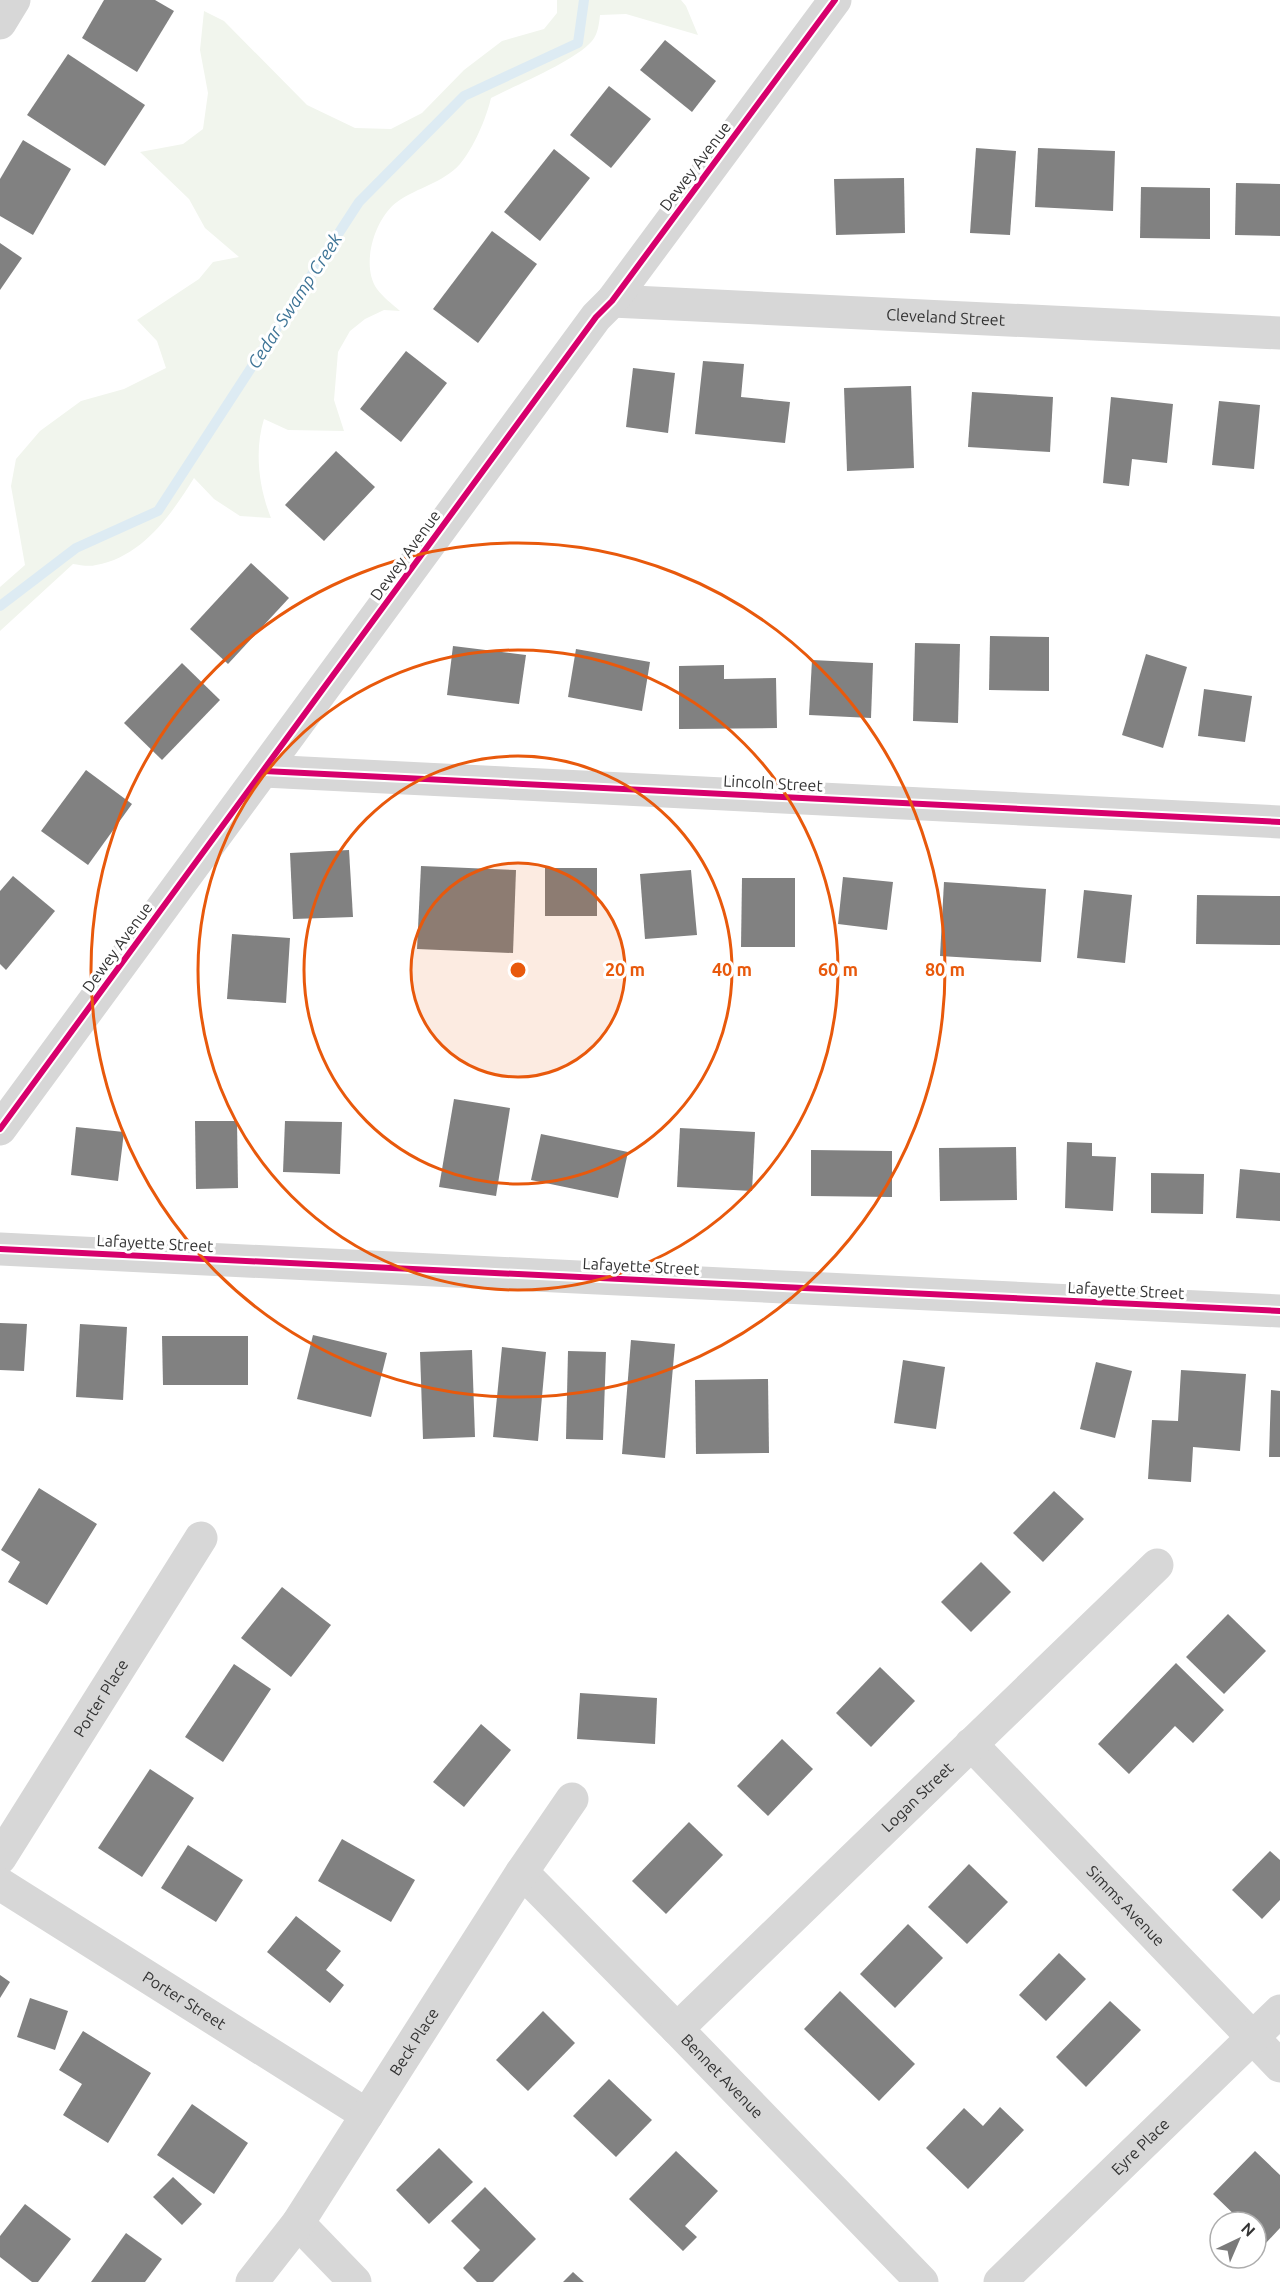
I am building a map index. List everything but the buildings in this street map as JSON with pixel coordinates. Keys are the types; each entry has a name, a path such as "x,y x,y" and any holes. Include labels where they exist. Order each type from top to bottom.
{"street":[{"path":"0,23 14,0"},
{"name":"Dewey Avenue","path":"0,1129 596,317 612,301 835,0"},
{"name":"Cleveland Street","path":"612,301 1280,333"},
{"name":"Lincoln Street","path":"264,771 1280,822"},
{"name":"Lafayette Street","path":"0,1249 1280,1311"},
{"name":"Porter Place","path":"0,1858 201,1538"},
{"name":"Logan Street","path":"677,2029 1157,1565"},
{"name":"Simms Avenue","path":"971,1744 1280,2066"},
{"name":"Beck Place","path":"252,2282 298,2223 522,1872 572,1799"},
{"name":"Bennet Avenue","path":"522,1872 922,2282"},
{"name":"Porter Street","path":"0,1884 367,2115"},
{"name":"Eyre Place","path":"1000,2282 1280,2011"},
{"path":"298,2223 356,2282"}],"shaded area":[{"path":"557,0 681,0 686,6 698,35 626,14 600,15 596,35 584,49 573,57 491,98 483,124 460,164 446,176 405,197 389,209 372,242 370,268 377,289 400,311 384,310 365,319 350,331 338,352 334,400 344,431 288,430 264,419 259,444 259,469 263,494 271,518 240,516 214,499 194,478 165,520 141,544 112,560 96,565 73,564 0,631 0,587 25,565 11,486 16,459 40,431 81,401 124,389 166,368 157,341 137,320 199,279 213,262 239,257 205,228 189,199 140,152 183,144 203,129 208,93 200,50 204,11 224,21 307,105 355,128 391,129 422,113 464,70 502,41 544,29 557,13"}],"waterway":[{"name":"Cedar Swamp Creek","path":"0,606 76,548 158,511 359,202 464,96 578,43 584,0"}],"cycle path":[{"path":"0,1129 596,317 612,301 835,0"},
{"path":"264,771 1280,822"},
{"path":"0,1249 1280,1311"}]}
